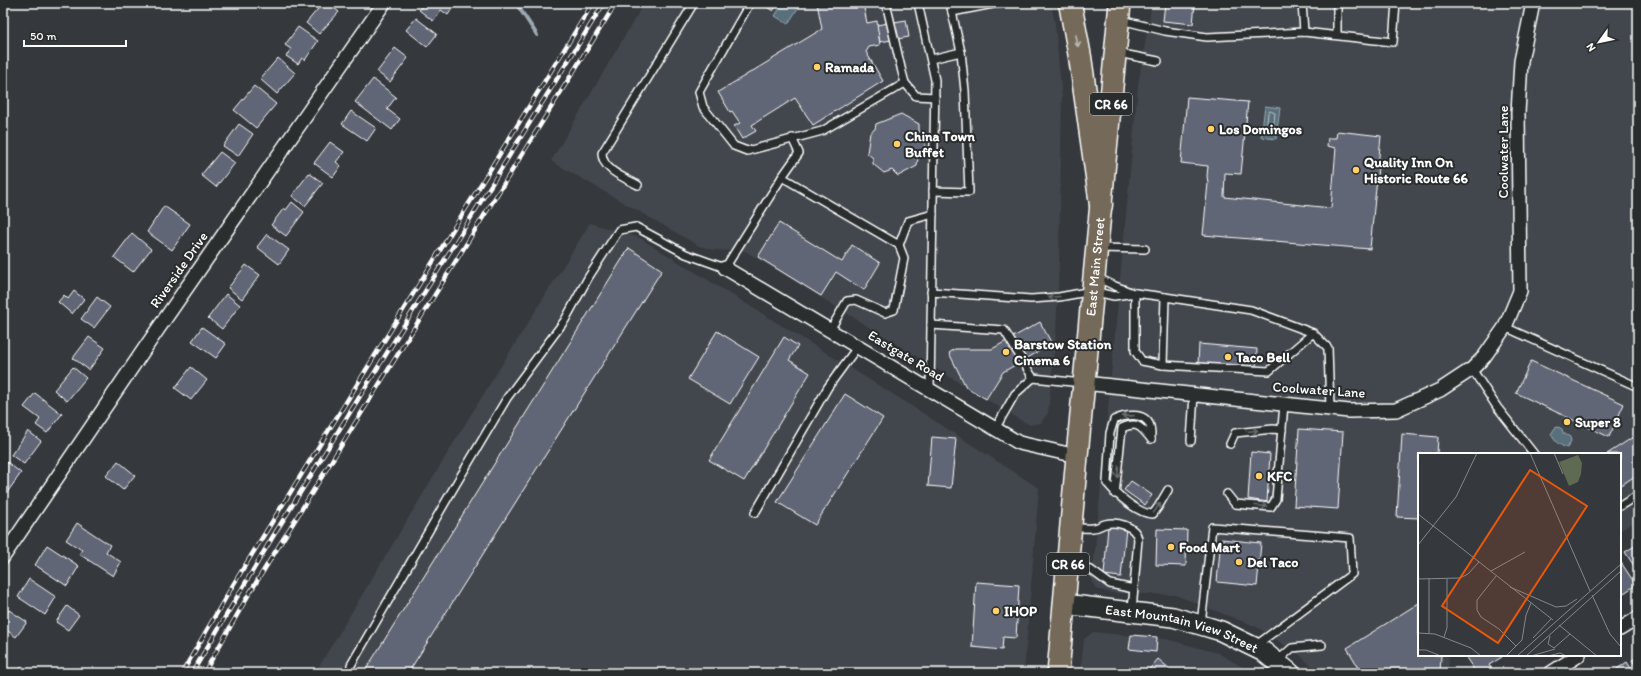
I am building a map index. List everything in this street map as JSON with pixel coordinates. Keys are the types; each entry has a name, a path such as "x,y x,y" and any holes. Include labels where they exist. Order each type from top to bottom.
{"highway":[{"path":"1070,3 1081,64 1101,205"}],"main road":[{"name":"East Main Street","path":"1058,673 1119,11"},
{"name":"East Mountain View Street","path":"1064,604 1174,617 1221,631 1264,652 1283,667"}],"street":[{"name":"Riverside Drive","path":"3,557 158,329 384,3"},
{"name":"Coolwater Lane","path":"1084,383 1349,411 1396,410 1440,390 1472,369 1484,357 1505,327 1520,291 1518,113 1521,62 1533,3"},
{"name":"Eastgate Road","path":"725,268 1019,443 1077,456"},
{"path":"1621,628 1638,618"},
{"path":"1551,673 1577,656"}],"lane":[{"path":"638,185 610,169 602,159 602,153 694,3"},
{"path":"750,3 699,92 703,107 734,146 747,151 822,131 906,83"},
{"path":"886,3 902,72 906,83 916,96 935,97"},
{"path":"918,3 935,80 930,390"},
{"path":"933,191 969,192 965,91 960,52 950,3"},
{"path":"952,12 998,3"},
{"path":"1302,3 1304,32"},
{"path":"1337,3 1337,34"},
{"path":"1119,11 1164,30 1207,37 1304,32 1337,34 1393,42 1396,3"},
{"path":"931,59 960,52"},
{"path":"1115,53 1158,61"},
{"path":"351,665 507,398 565,320 588,278 619,230 636,227 686,254 725,268 798,153 792,138"},
{"path":"782,177 899,245 904,258 894,310 885,313 856,300 847,301 830,330"},
{"path":"899,245 908,221 933,214"},
{"path":"1097,247 1145,250"},
{"path":"931,292 1031,299 1060,297 1093,284 1115,286 1135,294"},
{"path":"1093,284 1114,296 1135,294 1165,296 1251,310 1313,333 1328,348 1330,409"},
{"path":"1135,294 1135,351 1142,361 1163,365 1270,371 1313,333"},
{"path":"1163,365 1165,296"},
{"path":"931,325 1004,330 1033,378"},
{"path":"1505,327 1638,387"},
{"path":"755,513 828,387 858,346"},
{"path":"1472,369 1497,407 1533,453"},
{"path":"995,429 1015,394 1033,378 1084,383"},
{"path":"1191,442 1194,394"},
{"path":"1227,494 1235,504 1271,507 1276,500 1284,404"},
{"path":"1115,494 1122,428 1131,424 1140,426 1151,439 1150,426 1146,420 1134,415 1121,417 1114,420 1110,433 1107,483 1115,494 1146,514 1152,514 1158,508 1168,490"},
{"path":"1230,444 1235,433 1273,429 1282,430"},
{"path":"1621,505 1638,495"},
{"path":"1071,527 1094,528 1105,524 1118,523 1134,530 1137,534 1138,539 1132,612"},
{"path":"1201,625 1212,526 1350,538 1352,574 1254,647"},
{"path":"1068,566 1091,570 1110,584 1134,588"},
{"path":"1283,667 1292,648 1322,645"}],"shaded area":[{"path":"644,3 1051,3 1055,24 1062,97 1059,266 1056,333 1048,413 1041,423 1030,425 1020,420 745,251 713,250 699,246 551,161"},
{"path":"1152,3 1638,3 1638,519 1621,530 1621,453 1418,453 1418,656 1449,656 1448,673 1318,673 1301,656 1257,627 1175,595 1112,593 1096,589 1092,581 1138,85"},
{"path":"590,223 640,238 904,401 1039,488 1024,673 315,673 465,424"},
{"path":"1093,632 1166,639 1218,653 1253,673 1080,673 1084,639"}],"water":[{"path":"783,3 801,3 788,24 775,16"},
{"path":"1265,106 1280,108 1276,139 1261,137"},
{"path":"1558,427 1562,429 1563,433 1570,437 1571,441 1567,448 1558,443 1551,434 1555,428"}],"building":[{"path":"323,3 328,3 339,12 319,34 306,23"},
{"path":"425,3 447,3 453,7 448,15 441,10 433,21 419,10"},
{"path":"778,3 773,11 762,4"},
{"name":"Ramada","path":"817,3 863,3 867,23 877,21 880,45 869,47 866,52 883,81 813,125 795,98 752,125 756,131 742,139 734,126 740,123 732,111 730,112 718,92 822,29"},
{"path":"1165,3 1195,3 1193,24 1163,21"},
{"path":"416,18 437,34 427,47 406,30"},
{"path":"906,20 909,37 880,42 877,25"},
{"path":"298,27 318,41 305,60 302,58 298,64 286,56 291,49 285,45"},
{"path":"395,48 408,58 390,82 377,72"},
{"path":"278,58 295,73 277,94 260,79"},
{"path":"373,79 396,97 387,109 400,119 392,130 355,102"},
{"path":"254,86 276,104 256,128 234,110"},
{"name":"Quality Inn On Historic Route 66","path":"1187,97 1248,102 1241,174 1225,173 1224,197 1331,208 1336,148 1327,146 1328,138 1336,138 1337,131 1381,136 1370,249 1203,235 1208,183 1208,166 1181,163"},
{"path":"351,111 376,128 367,141 342,124"},
{"name":"China Town Buffet","path":"901,114 919,124 919,131 925,135 925,153 918,158 917,166 898,176 892,170 884,173 873,164 873,158 867,153 870,133 875,129 876,124"},
{"path":"239,124 253,134 238,156 223,146"},
{"path":"330,142 344,152 336,162 341,166 333,177 314,163"},
{"path":"220,152 235,163 216,187 201,175"},
{"path":"309,173 323,183 305,206 292,196"},
{"path":"292,202 304,212 286,236 271,225 284,208 286,210"},
{"path":"164,206 190,224 172,250 147,232"},
{"path":"779,223 842,262 852,245 880,263 864,290 836,272 821,296 758,257"},
{"path":"132,233 151,249 133,272 114,257"},
{"path":"267,234 289,250 279,264 257,247"},
{"path":"629,248 662,270 408,673 368,673 365,671"},
{"path":"246,265 260,275 242,299 228,288"},
{"path":"74,291 84,299 72,314 58,302 64,295 68,299"},
{"path":"226,294 240,305 222,329 208,318"},
{"path":"97,297 110,307 94,328 81,319"},
{"path":"1040,322 1052,344 1003,372 986,399 966,387 949,353 955,349 992,349"},
{"path":"202,327 226,344 216,358 192,341"},
{"path":"717,331 759,357 730,404 688,379"},
{"path":"89,337 105,348 89,370 73,358"},
{"path":"784,337 798,346 789,360 810,373 744,481 709,460"},
{"name":"Taco Bell","path":"1199,344 1257,349 1256,369 1198,365"},
{"path":"1531,361 1624,404 1609,437 1516,393"},
{"path":"73,367 86,378 67,401 54,390"},
{"path":"191,367 207,380 191,400 175,388"},
{"path":"35,393 62,414 47,433 36,425 40,419 24,407"},
{"path":"845,394 883,418 815,525 777,502"},
{"path":"1299,429 1343,432 1338,509 1294,506"},
{"path":"28,431 41,441 24,464 11,455"},
{"path":"1402,434 1438,437 1437,453 1418,453 1418,518 1397,517"},
{"path":"1638,434 1638,474 1621,485 1621,453 1609,453"},
{"path":"932,437 956,439 951,488 928,486"},
{"name":"KFC","path":"1251,452 1270,454 1267,502 1248,499"},
{"path":"118,461 135,475 123,490 106,476"},
{"path":"7,462 21,473 6,494 3,491 3,467"},
{"path":"1131,481 1152,495 1145,505 1124,490"},
{"path":"77,523 110,545 106,552 121,562 113,576 79,554 82,550 66,540"},
{"path":"1108,526 1126,528 1121,577 1104,575"},
{"name":"Food Mart","path":"1157,529 1187,530 1186,566 1156,565"},
{"name":"Del Taco","path":"1221,539 1261,543 1257,586 1217,582"},
{"path":"1638,544 1638,572 1625,552"},
{"path":"47,545 79,566 67,586 35,565"},
{"path":"1621,562 1636,585 1624,593 1621,589"},
{"path":"29,579 56,597 45,615 18,597"},
{"name":"IHOP","path":"976,582 1019,585 1016,638 1003,637 1002,650 972,647"},
{"path":"1418,604 1418,656 1441,656 1440,673 1362,673 1347,648"},
{"path":"67,606 79,615 68,630 56,622"},
{"path":"9,610 27,622 16,637 5,629 3,632 3,618"},
{"path":"1131,635 1157,637 1156,652 1129,649"},
{"path":"1465,656 1502,656 1489,665 1494,673 1476,673"},
{"path":"1638,657 1638,669 1632,660"},
{"path":"1158,659 1170,669 1167,673 1146,673"},
{"path":"1627,662 1634,673 1616,673 1614,671"},
{"path":"22,666 31,673 17,673"}],"waterway":[{"path":"516,3 537,35"}],"railway":[{"path":"182,673 233,585 593,3"},
{"path":"192,673 272,538 604,3"},
{"path":"204,673 249,594 616,3"}],"place":[{"name":"Ramada","path":"817,67"},
{"name":"Los Domingos","path":"1211,129"},
{"name":"China Town Buffet","path":"897,144"},
{"name":"Quality Inn On Historic Route 66","path":"1356,170"},
{"name":"Barstow Station Cinema 6","path":"1006,352"},
{"name":"Taco Bell","path":"1228,357"},
{"name":"Super 8","path":"1567,422"},
{"name":"KFC","path":"1259,476"},
{"name":"Food Mart","path":"1171,547"},
{"name":"Del Taco","path":"1239,562"},
{"name":"IHOP","path":"996,611"}]}
